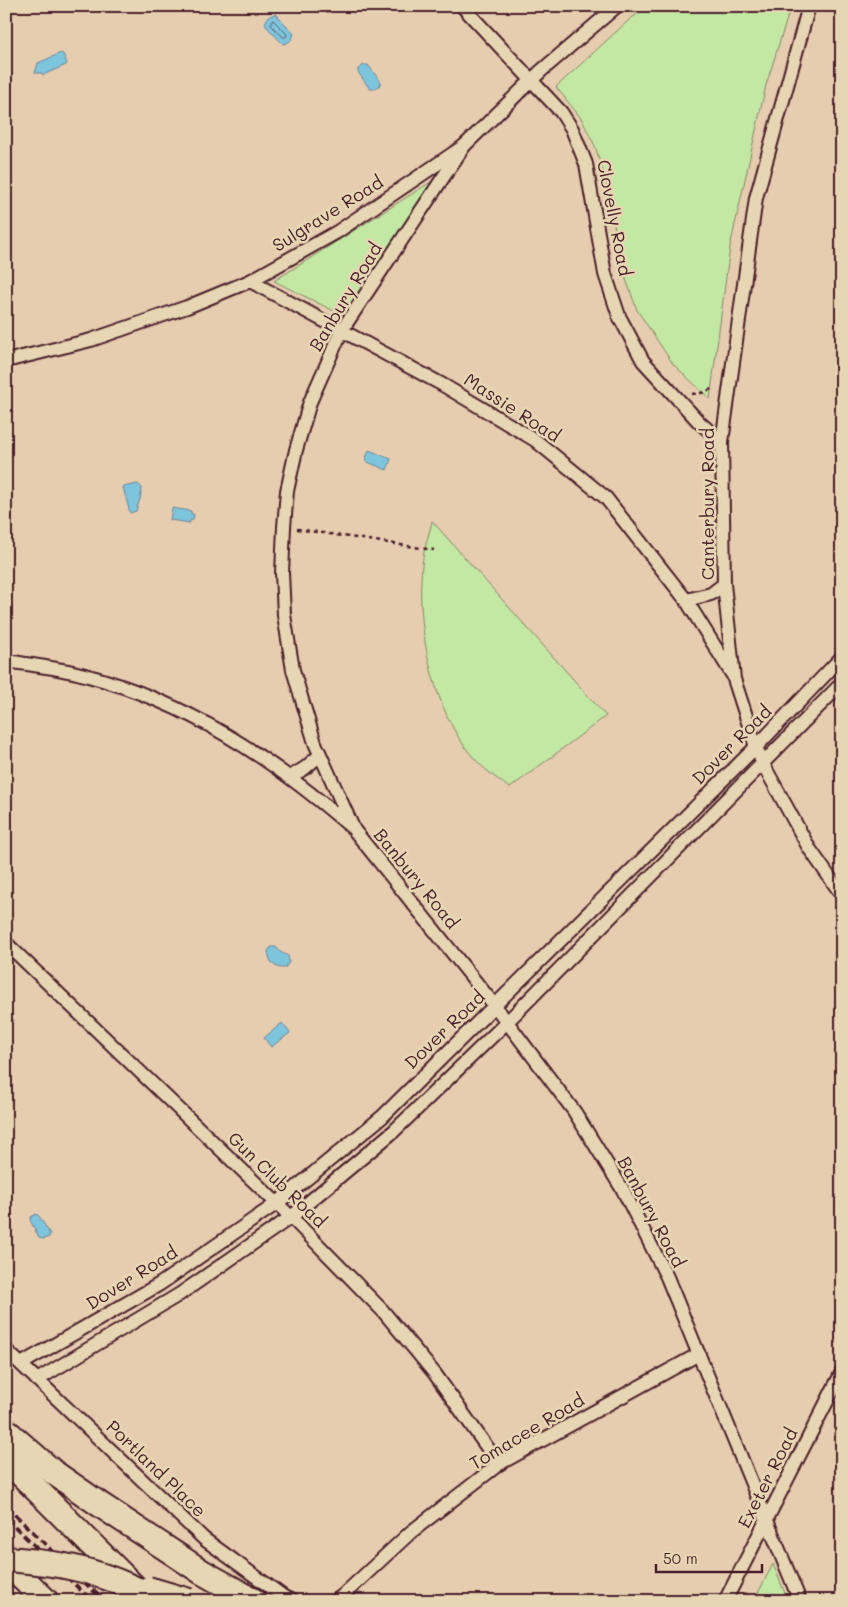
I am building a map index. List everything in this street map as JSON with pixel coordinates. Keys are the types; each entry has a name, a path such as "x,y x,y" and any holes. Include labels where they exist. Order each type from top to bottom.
{"highway":[{"path":"6,1431 53,1472 102,1506 202,1572 254,1601"},
{"path":"6,1459 148,1601"},
{"path":"6,1560 42,1562 89,1571 189,1601"},
{"path":"6,1560 46,1601"},
{"path":"117,1580 161,1601"}],"street":[{"name":"Clovelly Road","path":"462,6 562,112 581,148 586,164 605,274 619,316 643,361 699,422 722,442"},
{"name":"Sulgrave Road","path":"6,361 91,340 187,307 250,281 338,232 464,146 531,81 617,6"},
{"name":"Canterbury Road","path":"809,6 756,198 722,442 724,584 734,679 756,747 763,764 809,848 842,895"},
{"name":"Banbury Road","path":"464,146 342,330 310,402 296,450 287,491 284,527 282,573 284,615 292,670 320,755 354,830 495,1006 574,1111 623,1190 667,1277 800,1601"},
{"name":"Massie Road","path":"250,281 443,385 535,440 606,498 686,600 734,679"},
{"path":"686,600 711,594 724,584"},
{"name":"Dover Road","path":"21,1364 160,1284 276,1204 382,1117 756,747 842,657"},
{"path":"6,661 85,675 169,704 240,742 290,777 354,830"},
{"name":"Dover Road","path":"37,1380 180,1294 291,1217 394,1131 507,1022 842,683"},
{"path":"290,777 305,768 320,755"},
{"name":"Gun Club Road","path":"6,943 291,1217 383,1310 435,1374 499,1464"},
{"name":"Portland Place","path":"6,1350 204,1539 292,1601"},
{"name":"Tomacee Road","path":"338,1599 411,1532 499,1464 699,1354"},
{"name":"Exeter Road","path":"725,1601 842,1372"}],"path":[{"path":"689,394 701,393 712,389"},
{"path":"284,527 434,550"}],"green space":[{"path":"648,6 791,6 766,85 730,247 710,399 673,364 637,310 623,271 606,181 595,146 581,118 556,87 629,20"},
{"path":"434,180 344,316 274,281"},
{"path":"432,521 606,716 510,788 480,764 465,747 443,707 435,684 428,660 421,611 423,560"},
{"path":"773,1564 788,1601 754,1601"}],"water":[{"path":"276,14 294,34 290,41 285,44 265,25 268,17"},
{"path":"61,53 67,63 66,65 43,75 42,73 35,73 38,63"},
{"path":"368,65 381,82 374,89 370,89 358,72 358,69"},
{"path":"369,450 391,459 387,470 365,461"},
{"path":"138,484 142,488 140,499 136,511 130,513 123,487"},
{"path":"172,508 191,511 191,514 194,514 193,520 190,520 190,523 170,520"},
{"path":"271,947 276,947 280,952 288,956 289,962 285,968 275,966 271,961 268,951"},
{"path":"282,1023 290,1033 271,1047 264,1038"},
{"path":"36,1214 50,1234 49,1237 39,1238 30,1220"}],"railway":[{"path":"6,1506 104,1601"},
{"path":"6,1518 92,1601"}]}
